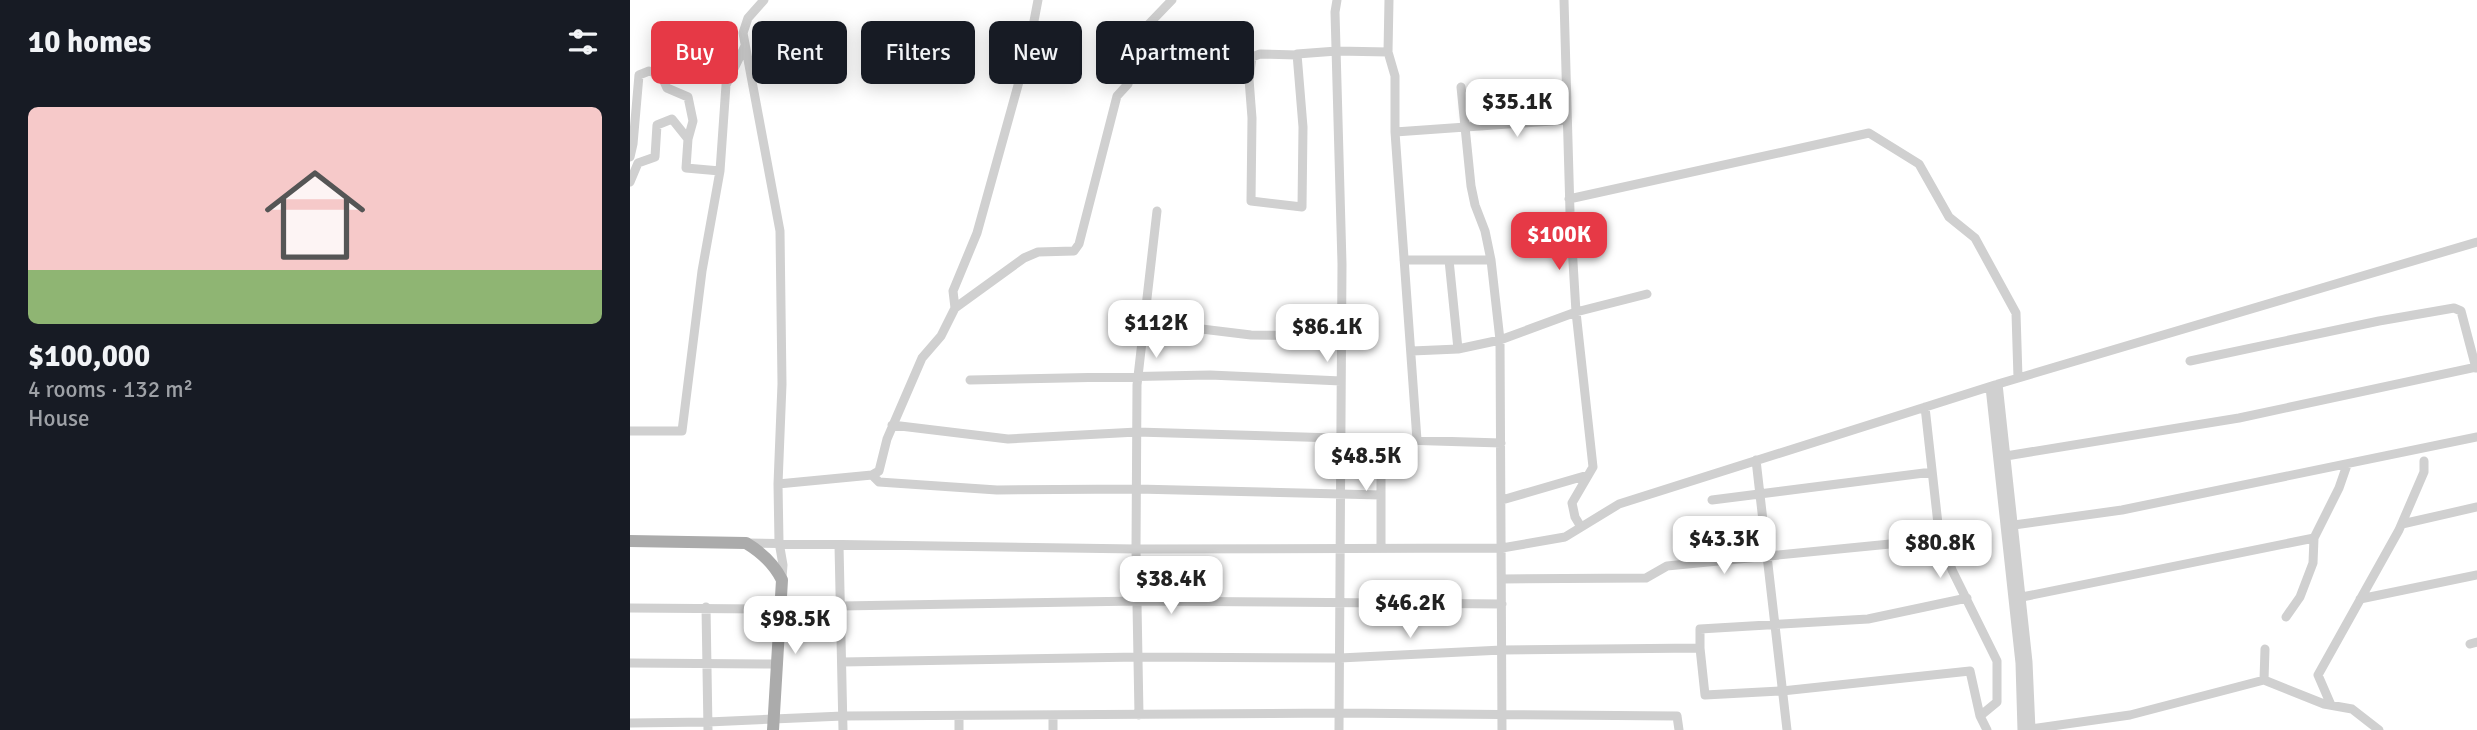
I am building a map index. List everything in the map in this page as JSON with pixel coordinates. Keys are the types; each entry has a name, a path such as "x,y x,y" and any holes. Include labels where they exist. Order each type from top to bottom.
{"main road":[{"path":"630,541 747,543 760,551 782,580 773,724"}],"street":[{"path":"764,0 748,18 743,33 780,231 782,384 778,484 782,580"},
{"path":"955,308 953,290 977,233 1030,43 1038,0"},
{"path":"778,484 872,475 879,471 892,425 922,358 941,336 955,308 1024,258 1038,252 1074,251 1079,244 1117,96 1128,84 1145,28 1172,0"},
{"path":"1337,0 1335,12 1342,250 1339,730"},
{"path":"1389,0 1388,52 1395,76 1395,132 1418,440"},
{"path":"1564,0 1569,199 1576,312 1593,467 1572,503 1575,517 1581,527"},
{"path":"630,431 682,431 702,271 720,171 726,85 745,46"},
{"path":"1297,55 1303,127 1302,206 1251,201 1252,118 1249,79 1252,57 1260,54 1297,55 1337,51 1388,52"},
{"path":"630,157 639,75 649,71 661,75 667,88 688,97 692,121 686,169 720,171"},
{"path":"1461,88 1475,205 1485,231 1491,260 1500,340 1502,730"},
{"path":"630,182 638,163 655,157 657,125 672,119 688,139"},
{"path":"1395,132 1566,120"},
{"path":"1569,199 1869,133 1919,164 1949,217 1975,238 2016,313 2018,378"},
{"path":"1139,715 1136,549 1138,375 1157,211"},
{"path":"747,543 1136,549 1502,548 1565,537 1619,503 1994,385 2477,243"},
{"path":"1404,260 1491,260"},
{"path":"1449,260 1458,349"},
{"path":"1412,351 1458,349 1500,340 1576,312 1647,294"},
{"path":"2006,456 2239,418 2476,367 2461,311 2454,308 2190,360"},
{"path":"1144,322 1251,335 1342,336"},
{"path":"970,380 1210,375 1341,381"},
{"path":"1994,385 2006,456 2022,597 2031,730 2130,715 2264,680 2306,698 2352,709 2377,729"},
{"path":"1994,385 2020,663 2022,730"},
{"path":"1925,407 1941,536 1952,570 1997,661 1997,702 1983,723 1974,730"},
{"path":"892,425 1008,439 1137,432 1501,443"},
{"path":"2014,525 2122,510 2477,437"},
{"path":"1381,439 1381,547"},
{"path":"1756,460 1787,730"},
{"path":"2331,705 2318,675 2402,524 2424,471 2424,461"},
{"path":"2286,617 2300,597 2313,564 2314,538 2339,488 2347,465"},
{"path":"1712,500 1932,472"},
{"path":"872,475 879,482 912,486 998,490 1137,489 1381,495"},
{"path":"1502,500 1588,475"},
{"path":"2402,524 2477,507"},
{"path":"1502,579 1646,578 1667,566 1767,558 1931,540 1941,536"},
{"path":"2022,597 2314,538"},
{"path":"839,545 843,730"},
{"path":"2360,599 2477,575"},
{"path":"1967,598 1868,619 1700,629 1705,695 1782,691 1970,671 1983,723"},
{"path":"841,606 1138,601 1502,604"},
{"path":"706,607 708,726"},
{"path":"630,608 780,609"},
{"path":"842,662 1139,657 1340,658 1502,650 1700,648"},
{"path":"2264,680 2265,649"},
{"path":"630,663 778,664"},
{"path":"630,723 708,726 773,724 843,716 1502,714 1677,716 1679,730"},
{"path":"1053,715 1053,730"},
{"path":"959,716 959,730"},
{"path":"2364,730 2377,729"}]}
